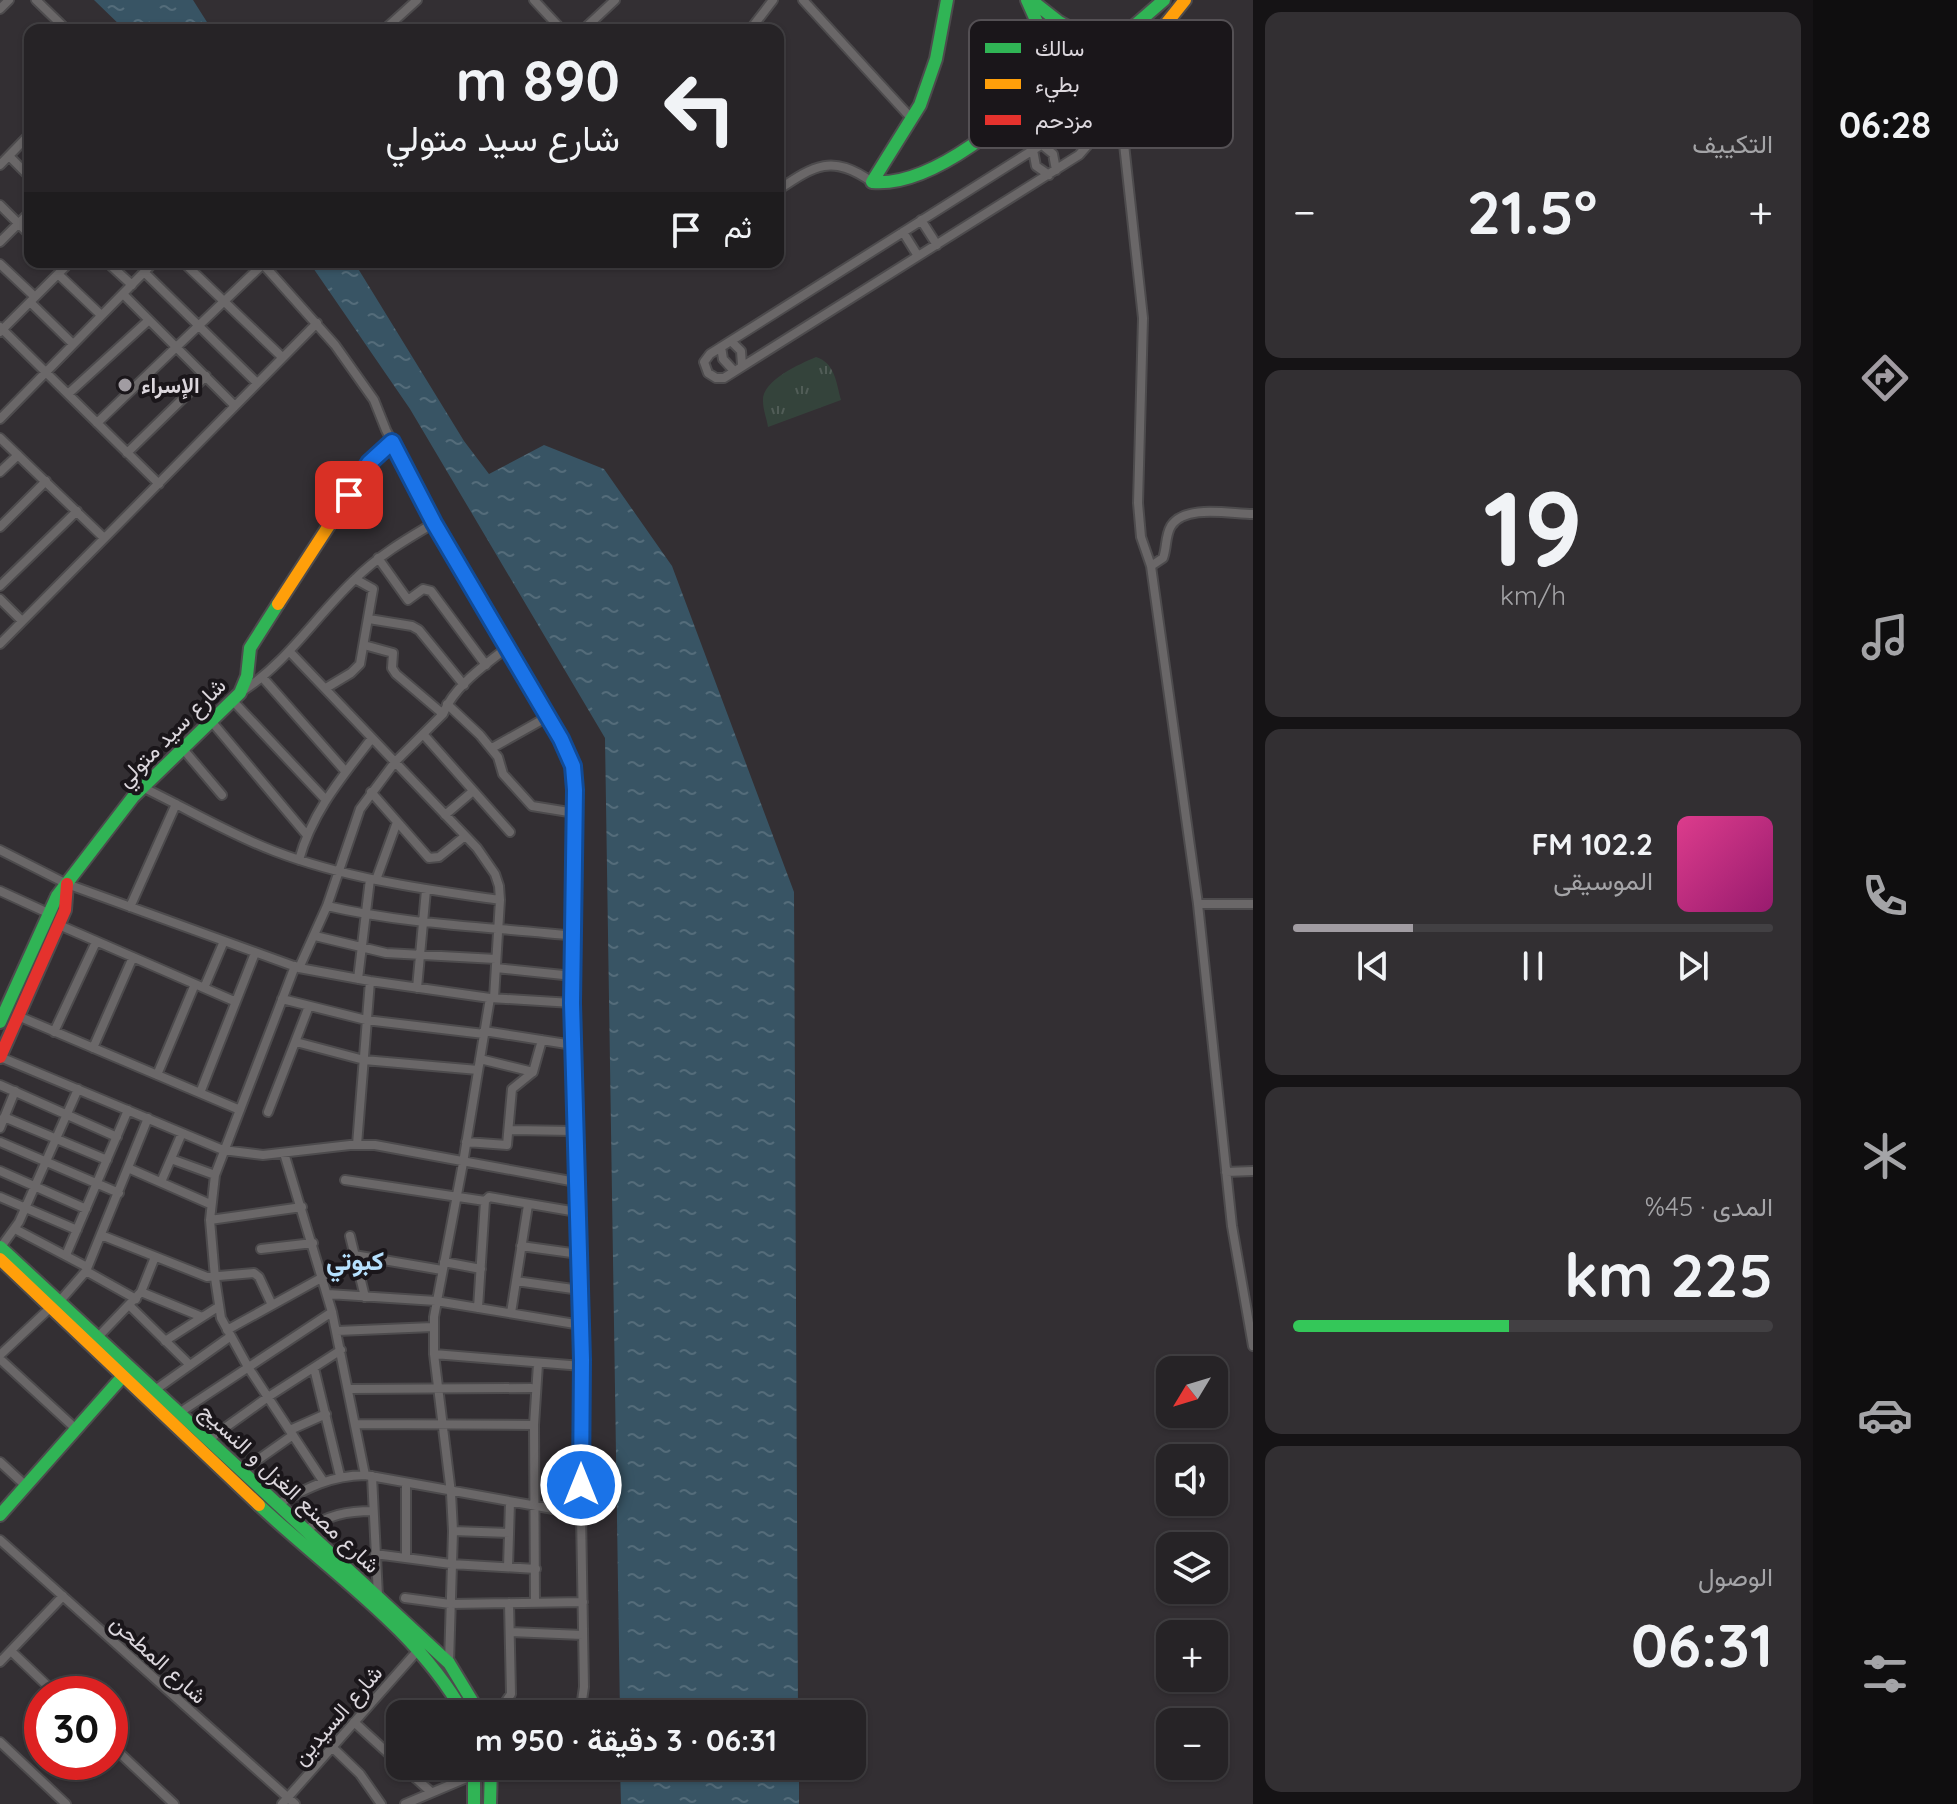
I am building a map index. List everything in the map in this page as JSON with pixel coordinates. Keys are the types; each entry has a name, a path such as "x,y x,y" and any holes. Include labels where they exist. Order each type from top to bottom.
{"street":[{"path":"0,9 9,0"},
{"path":"36,0 61,24"},
{"path":"391,24 417,0"},
{"path":"534,0 552,24"},
{"path":"589,24 615,0"},
{"path":"755,24 773,0"},
{"path":"803,0 913,120"},
{"path":"872,182 913,120 931,74 947,0"},
{"path":"1029,0 1056,20"},
{"path":"1029,0 1037,20"},
{"path":"1145,20 1164,0"},
{"path":"1170,20 1185,0"},
{"path":"0,165 24,140"},
{"path":"784,186 809,169 836,164 853,168 872,182 898,182 970,148"},
{"path":"1036,148 721,347 704,362 708,373 720,379 734,371 1052,173 1086,148"},
{"path":"1046,148 1053,154 1052,173"},
{"path":"1124,148 1143,318 1138,503 1141,537 1151,566 1198,904 1235,1248 1253,1346"},
{"path":"1033,150 1036,166 1052,173"},
{"path":"9,156 24,171"},
{"path":"0,205 24,230"},
{"path":"0,242 24,218"},
{"path":"921,220 937,245"},
{"path":"903,232 918,256"},
{"path":"0,264 73,344"},
{"path":"60,268 1,329 159,484"},
{"path":"64,268 101,315"},
{"path":"114,268 132,285"},
{"path":"0,419 148,268"},
{"path":"189,268 281,356"},
{"path":"97,423 257,268"},
{"path":"267,268 317,323 368,390 434,523 549,716 573,766 575,936 572,1003 582,1366 582,1700"},
{"path":"144,272 256,382"},
{"path":"123,294 234,405"},
{"path":"68,394 149,320"},
{"path":"0,644 281,356 317,323"},
{"path":"731,341 741,351 742,365"},
{"path":"721,347 723,359 734,371"},
{"path":"127,453 206,376"},
{"path":"0,438 104,538"},
{"name":"شارع سيد متولي","path":"2,1014 57,896 142,787 236,697 247,676 250,648 369,463 392,442"},
{"path":"0,472 18,455"},
{"path":"0,527 46,481"},
{"path":"0,586 77,511"},
{"path":"1151,566 1163,558 1169,530 1183,516 1197,513 1253,514"},
{"path":"325,799 236,697 263,678 290,652 355,579 378,558 434,523"},
{"path":"378,558 408,600 423,589 431,591 486,665"},
{"path":"326,688 358,667 364,645 373,589 355,579"},
{"path":"0,599 22,621"},
{"path":"369,619 408,625 419,630 464,685"},
{"path":"364,645 393,653 392,668 396,674 443,714"},
{"path":"323,1481 248,1367 218,1307 210,1220 215,1175 282,999 315,936 355,821 371,792 395,762 443,714 447,704 464,685 508,647"},
{"path":"290,652 465,836 495,874 500,900 492,998 433,1327 453,1531 449,1663"},
{"path":"263,678 346,772"},
{"path":"447,704 492,748 503,774 532,806 575,813"},
{"path":"492,748 549,716"},
{"path":"212,722 306,834"},
{"path":"423,734 510,832"},
{"path":"299,860 306,834 325,799 372,738"},
{"path":"183,749 222,795"},
{"path":"142,787 272,851 339,873 500,900"},
{"path":"371,792 426,856 433,859 439,857 465,836"},
{"path":"445,815 472,792"},
{"path":"130,907 176,804"},
{"path":"358,979 364,915 373,880 397,822"},
{"path":"0,850 67,884 297,967 492,998 572,1003"},
{"name":"شارع سيد متولي","path":"0,1057 59,925 67,903 67,884"},
{"path":"417,988 426,890"},
{"path":"0,891 48,913"},
{"path":"1198,904 1253,904"},
{"path":"327,906 422,923 575,936"},
{"path":"59,925 234,1001"},
{"path":"315,936 361,948 496,963 573,976"},
{"path":"204,988 224,941"},
{"path":"54,1032 96,942"},
{"path":"200,1093 255,953"},
{"path":"93,1048 133,957"},
{"path":"357,1145 370,981"},
{"path":"157,1075 195,984"},
{"path":"282,999 366,1020 573,1045"},
{"path":"268,1112 309,1006"},
{"path":"18,1016 240,1110"},
{"path":"466,1142 504,1147 508,1144 512,1089 533,1072 542,1040"},
{"path":"296,1042 364,1060 478,1070"},
{"path":"0,1057 223,1150 263,1155 375,1145 576,1182"},
{"path":"480,1059 533,1072"},
{"path":"0,1085 117,1137"},
{"path":"55,1304 1,1253 25,1208 78,1089"},
{"path":"0,1128 15,1091"},
{"path":"66,1255 128,1110"},
{"path":"4,1117 107,1160"},
{"path":"76,1429 0,1357 87,1269 148,1118"},
{"path":"510,1130 575,1131"},
{"path":"161,1182 182,1133"},
{"path":"0,1142 119,1193"},
{"path":"284,1153 328,1294 369,1476 378,1597"},
{"path":"171,1159 215,1175"},
{"path":"128,1168 210,1204"},
{"path":"0,1171 86,1209"},
{"path":"1226,1172 1253,1171"},
{"path":"345,1180 485,1201"},
{"path":"0,1197 77,1230"},
{"path":"478,1308 485,1201 489,1197 577,1212"},
{"path":"511,1313 528,1205"},
{"path":"210,1220 302,1207"},
{"path":"15,1229 66,1255 136,1299 202,1317"},
{"path":"101,1235 201,1276 215,1278 254,1273 272,1305"},
{"path":"350,1236 365,1297"},
{"path":"261,1249 313,1243"},
{"path":"521,1246 579,1254"},
{"path":"354,1255 481,1269"},
{"path":"98,1337 136,1299 155,1257"},
{"path":"155,1390 229,1333 323,1277"},
{"path":"516,1281 580,1290"},
{"path":"328,1294 436,1301 581,1325"},
{"path":"136,1299 165,1341 190,1365"},
{"name":"شارع مصنع الغزل و النسيج","path":"55,1304 98,1337 449,1663 471,1700"},
{"name":"شارع مصنع الغزل و النسيج","path":"55,1304 123,1376 273,1518 419,1649 456,1700"},
{"path":"165,1341 218,1307"},
{"path":"179,1413 332,1312"},
{"path":"337,1331 433,1327"},
{"path":"208,1440 341,1350"},
{"path":"434,1354 582,1366"},
{"path":"535,1603 534,1425 538,1364"},
{"path":"314,1368 340,1476"},
{"path":"0,1515 123,1376"},
{"path":"349,1389 531,1388"},
{"path":"242,1471 291,1432 326,1414"},
{"path":"355,1424 534,1425"},
{"path":"0,1462 26,1486"},
{"path":"278,1504 323,1481 340,1476 369,1476 581,1514"},
{"path":"406,1483 406,1558"},
{"path":"508,1567 510,1502"},
{"path":"306,1530 331,1515 346,1511 373,1511"},
{"path":"453,1531 509,1533"},
{"name":"شارع المطحن","path":"0,1540 288,1802"},
{"path":"375,1554 451,1564 536,1569"},
{"path":"0,1662 63,1596"},
{"path":"405,1598 450,1604 583,1602"},
{"path":"507,1700 511,1694 509,1603"},
{"path":"510,1632 583,1635"},
{"name":"شارع السيدين","path":"288,1802 419,1649"},
{"path":"11,1651 37,1676"},
{"path":"354,1722 386,1751"},
{"path":"0,1742 66,1804"},
{"path":"332,1747 360,1774 381,1804"},
{"path":"128,1761 174,1804"},
{"path":"418,1780 431,1792"},
{"path":"405,1804 454,1780"},
{"path":"474,1780 474,1804"},
{"path":"490,1804 492,1780"}],"green space":[{"path":"816,357 831,368 841,400 768,427 764,393 783,374"}],"water":[{"path":"94,0 193,0 208,24 119,24"},
{"path":"313,268 358,268 464,441 489,474 544,445 604,469 672,566 794,892 798,1700 620,1700 605,738 410,409"},
{"path":"620,1780 799,1780 799,1804 621,1804"}],"traffic: fast":[{"path":"947,0 936,59 920,105 872,182 896,181 921,173 969,147"},
{"path":"1027,0 1036,20"},
{"path":"1031,0 1056,20"},
{"path":"1141,20 1164,0"},
{"path":"0,1022 57,896 133,797 240,693 247,676 250,648 278,604"},
{"path":"0,1247 449,1663 471,1700"},
{"path":"0,1515 123,1376"},
{"path":"259,1505 397,1628 445,1683 455,1700"},
{"path":"474,1780 474,1804"},
{"path":"490,1804 491,1780"}],"traffic: slow":[{"path":"1169,20 1185,0"},
{"path":"278,604 365,470 392,442"},
{"path":"0,1259 259,1505"}],"traffic: jam":[{"path":"0,1057 65,910 67,884"}],"place":[{"name":"الإسراء","path":"125,385"}],"district":[{"name":"كبوتي","path":"355,1260"}],"route":[{"path":"349,495 369,463 392,442 434,523 567,749 573,766 575,936 572,1003 582,1360 581,1485"}]}
